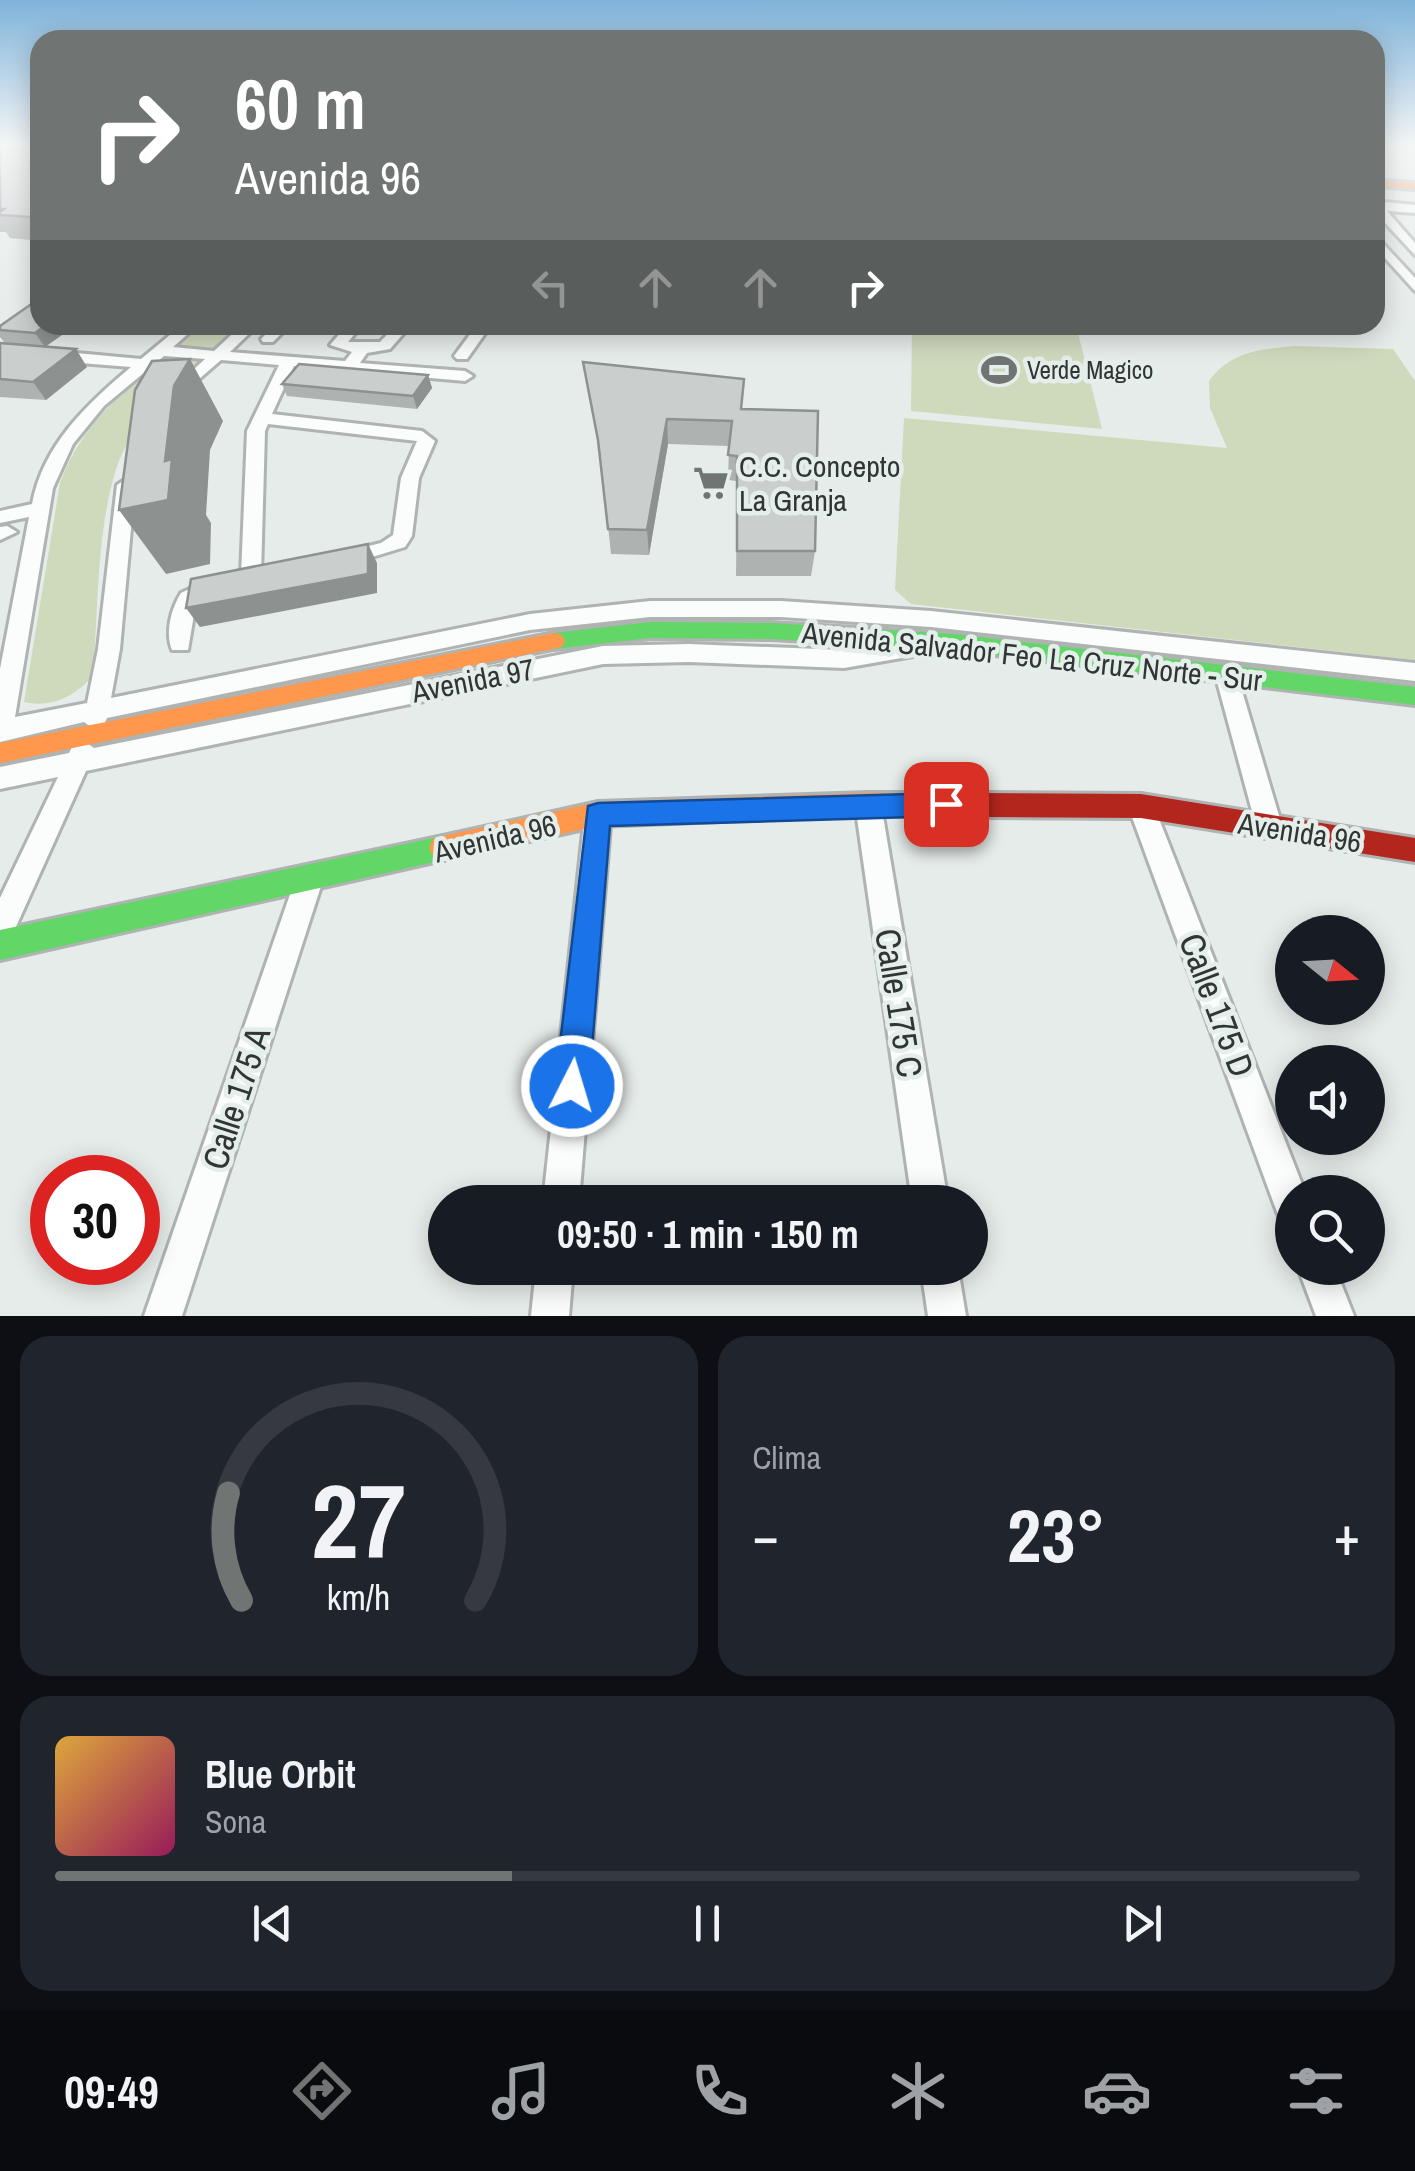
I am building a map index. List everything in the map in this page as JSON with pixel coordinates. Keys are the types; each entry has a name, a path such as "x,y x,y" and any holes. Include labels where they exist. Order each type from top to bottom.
{"street":[{"path":"1385,207 1415,209"},
{"path":"1385,217 1415,251"},
{"path":"1385,251 1415,286"},
{"path":"0,731 44,488 65,443 98,404 180,335"},
{"path":"160,410 240,335"},
{"path":"268,339 272,335"},
{"path":"346,335 338,345 362,349 385,346 395,335"},
{"path":"462,356 477,335"},
{"path":"350,366 362,349"},
{"path":"38,354 218,356 465,376"},
{"path":"180,644 186,597 193,590 260,575 256,431 288,362"},
{"path":"262,418 422,436 426,441 410,478 406,529 401,540 380,552 319,563"},
{"path":"0,930 94,721 109,648 131,461"},
{"path":"2,528 40,508"},
{"name":"Avenida Salvador Feo La Cruz Norte - Sur","path":"0,753 94,721 530,622 650,609 781,609 931,620 1415,672"},
{"name":"Avenida Salvador Feo La Cruz Norte - Sur","path":"0,731 94,721 539,643 651,630 772,631 952,642 1415,696"},
{"name":"Avenida 97","path":"0,778 604,654 844,659 952,642"},
{"path":"1226,674 1269,826"},
{"name":"Avenida 96","path":"0,946 598,814 868,804 1141,806 1415,850"},
{"name":"Calle 175 C","path":"868,804 927,1185"},
{"name":"Calle 175 D","path":"1141,806 1281,1175"},
{"path":"563,1185 598,814"},
{"name":"Calle 175 A","path":"163,1316 309,880"},
{"path":"550,1316 553,1285"},
{"path":"942,1285 947,1316"},
{"path":"1323,1285 1335,1316"}],"green space":[{"path":"187,335 230,335 156,405 132,435 120,459 105,518 93,676 62,699 24,702 60,483 85,436 138,377"},
{"name":"Verde Magico","path":"912,335 1078,335 1102,429 911,411"},
{"path":"1294,346 1393,349 1415,381 1415,660 911,604 895,590 904,418 1227,448 1210,408 1209,381 1236,358"}],"building":[{"path":"30,206 30,217 0,215 4,209 0,209"},
{"path":"30,305 30,333 0,330 0,326"},
{"path":"0,343 76,349 33,382 0,379"},
{"path":"190,359 174,386 165,461 172,459 168,500 119,510 135,390 152,361"},
{"path":"583,362 744,379 741,409 818,411 815,551 737,551 737,456 728,455 732,421 667,419 647,530 608,529 598,440"},
{"path":"299,364 428,375 413,396 282,384"},
{"path":"368,544 368,574 186,608 191,579"}],"traffic: fast":[{"path":"554,641 651,630 772,631 953,642 1415,696"},
{"path":"0,945 443,848"}],"traffic: slow":[{"path":"0,753 554,641"},
{"path":"443,848 598,814 868,804 986,805"}],"traffic: jam":[{"path":"986,805 1141,806 1415,850"}],"place":[{"name":"Verde Magico","path":"999,370"},
{"name":"C.C. Concepto La Granja","path":"711,483"}],"route":[{"path":"572,1086 598,814 946,804"}]}
